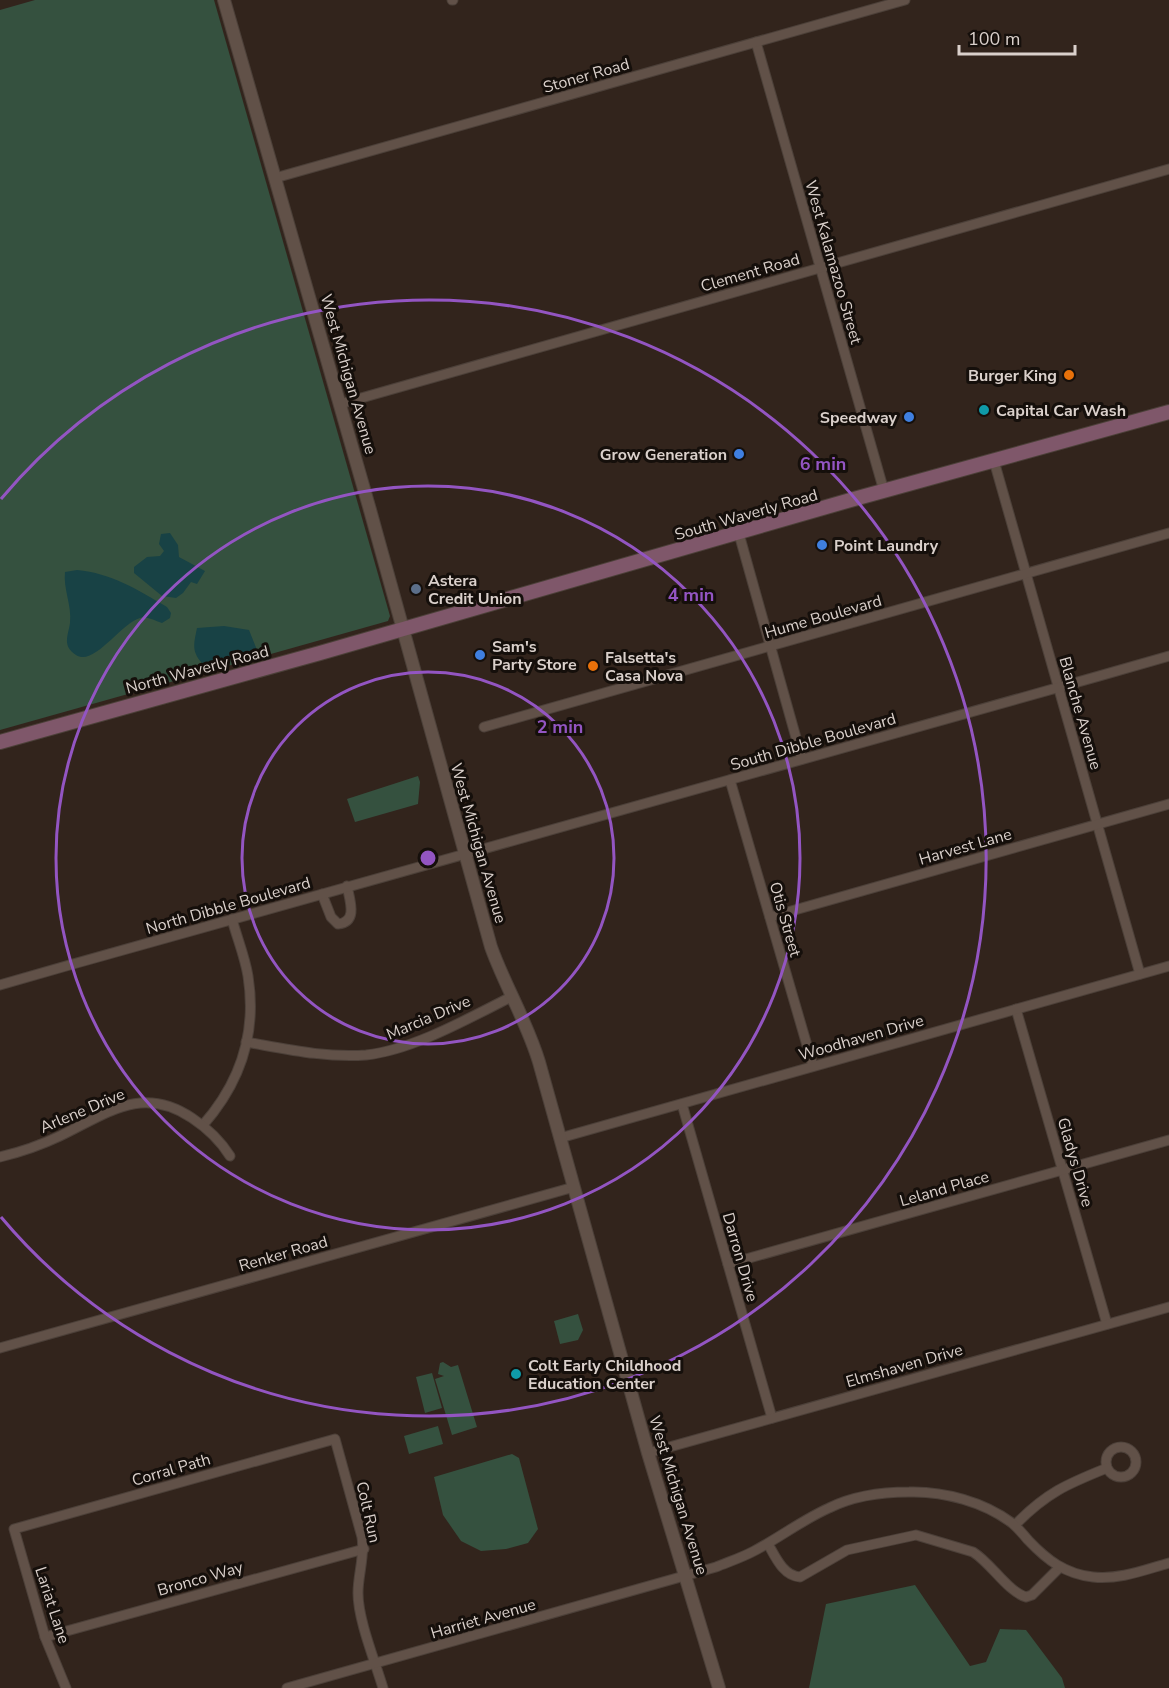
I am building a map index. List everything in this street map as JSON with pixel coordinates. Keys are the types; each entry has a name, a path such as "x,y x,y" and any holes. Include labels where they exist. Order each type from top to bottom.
{"main road":[{"name":"South Waverly Road","path":"403,629 1169,412"},
{"name":"North Waverly Road","path":"0,742 403,629"}],"street":[{"name":"West Michigan Avenue","path":"224,0 340,404 491,947 534,1045 648,1453 719,1688"},
{"name":"Stoner Road","path":"275,178 905,0"},
{"name":"West Kalamazoo Street","path":"756,42 884,491"},
{"name":"Clement Road","path":"340,404 1169,169"},
{"name":"Blanche Avenue","path":"994,461 1140,974"},
{"name":"Hume Boulevard","path":"484,727 1169,533"},
{"path":"739,534 802,759"},
{"name":"South Dibble Boulevard","path":"465,855 1169,656"},
{"name":"Otis Street","path":"730,780 813,1066"},
{"name":"Harvest Lane","path":"770,917 1169,804"},
{"name":"North Dibble Boulevard","path":"0,986 347,886 465,855"},
{"path":"322,894 331,917 338,924 342,924 349,920 352,914 347,886"},
{"path":"203,1125 225,1100 234,1081 246,1042 250,995 247,974 232,919"},
{"name":"Woodhaven Drive","path":"560,1138 1169,966"},
{"name":"Marcia Drive","path":"246,1042 332,1055 383,1052 423,1039 511,997"},
{"name":"Gladys Drive","path":"1016,1009 1107,1324"},
{"name":"Arlene Drive","path":"0,1157 35,1147 107,1112 141,1102 155,1102 183,1112 203,1125 230,1156"},
{"name":"Darron Drive","path":"682,1104 772,1418"},
{"name":"Leland Place","path":"728,1264 1169,1140"},
{"name":"Renker Road","path":"0,1348 574,1187"},
{"name":"Elmshaven Drive","path":"648,1453 1169,1307"},
{"name":"Corral Path","path":"14,1529 335,1438"},
{"name":"Colt Run","path":"335,1438 364,1549 359,1606 383,1688"},
{"path":"1015,1525 1036,1504 1062,1486 1107,1468"},
{"name":"Harriet Avenue","path":"287,1688 686,1577 768,1544 830,1507 866,1496 910,1492 951,1497 999,1514 1015,1525 1046,1559 1060,1567"},
{"name":"Lariat Lane","path":"14,1529 45,1637 66,1688"},
{"path":"768,1544 783,1569 790,1575 800,1577 857,1546 916,1535 973,1551 981,1556 1016,1592 1026,1597 1032,1595 1060,1567 1080,1575 1103,1578 1122,1576 1169,1563"},
{"name":"Bronco Way","path":"45,1637 364,1549"}],"green space":[{"path":"35,0 214,0 390,616 388,621 0,730 0,10"},
{"path":"418,776 420,782 418,804 355,822 347,799"},
{"path":"578,1314 583,1330 578,1340 560,1344 554,1321"},
{"path":"443,1362 451,1367 458,1365 477,1427 452,1435 435,1379 444,1376 438,1374 440,1363"},
{"path":"432,1373 442,1408 425,1413 416,1377"},
{"path":"438,1426 443,1444 409,1454 404,1436"},
{"path":"512,1454 519,1458 538,1529 528,1543 506,1549 481,1551 461,1541 443,1515 434,1477"},
{"path":"915,1585 970,1666 986,1662 1000,1629 1026,1630 1062,1678 1065,1688 809,1688 826,1604"}],"water":[{"path":"170,533 178,545 179,557 205,571 197,584 191,582 176,598 162,596 134,573 134,567 147,557 160,556 164,551 159,544 161,534"},
{"path":"77,570 101,575 135,589 167,607 171,613 170,618 162,623 140,618 91,655 83,657 76,655 67,644 70,610 65,572"},
{"path":"224,626 249,630 259,655 242,654 202,663 195,651 197,628"}],"place":[{"name":"Burger King","path":"1069,375"},
{"name":"Capital Car Wash","path":"984,410"},
{"name":"Speedway","path":"909,417"},
{"name":"Grow Generation","path":"739,454"},
{"name":"Point Laundry","path":"822,545"},
{"name":"Astera Credit Union","path":"416,589"},
{"name":"Sam's Party Store","path":"480,655"},
{"name":"Falsetta's Casa Nova","path":"593,666"},
{"name":"Colt Early Childhood Education Center","path":"516,1374"}]}
